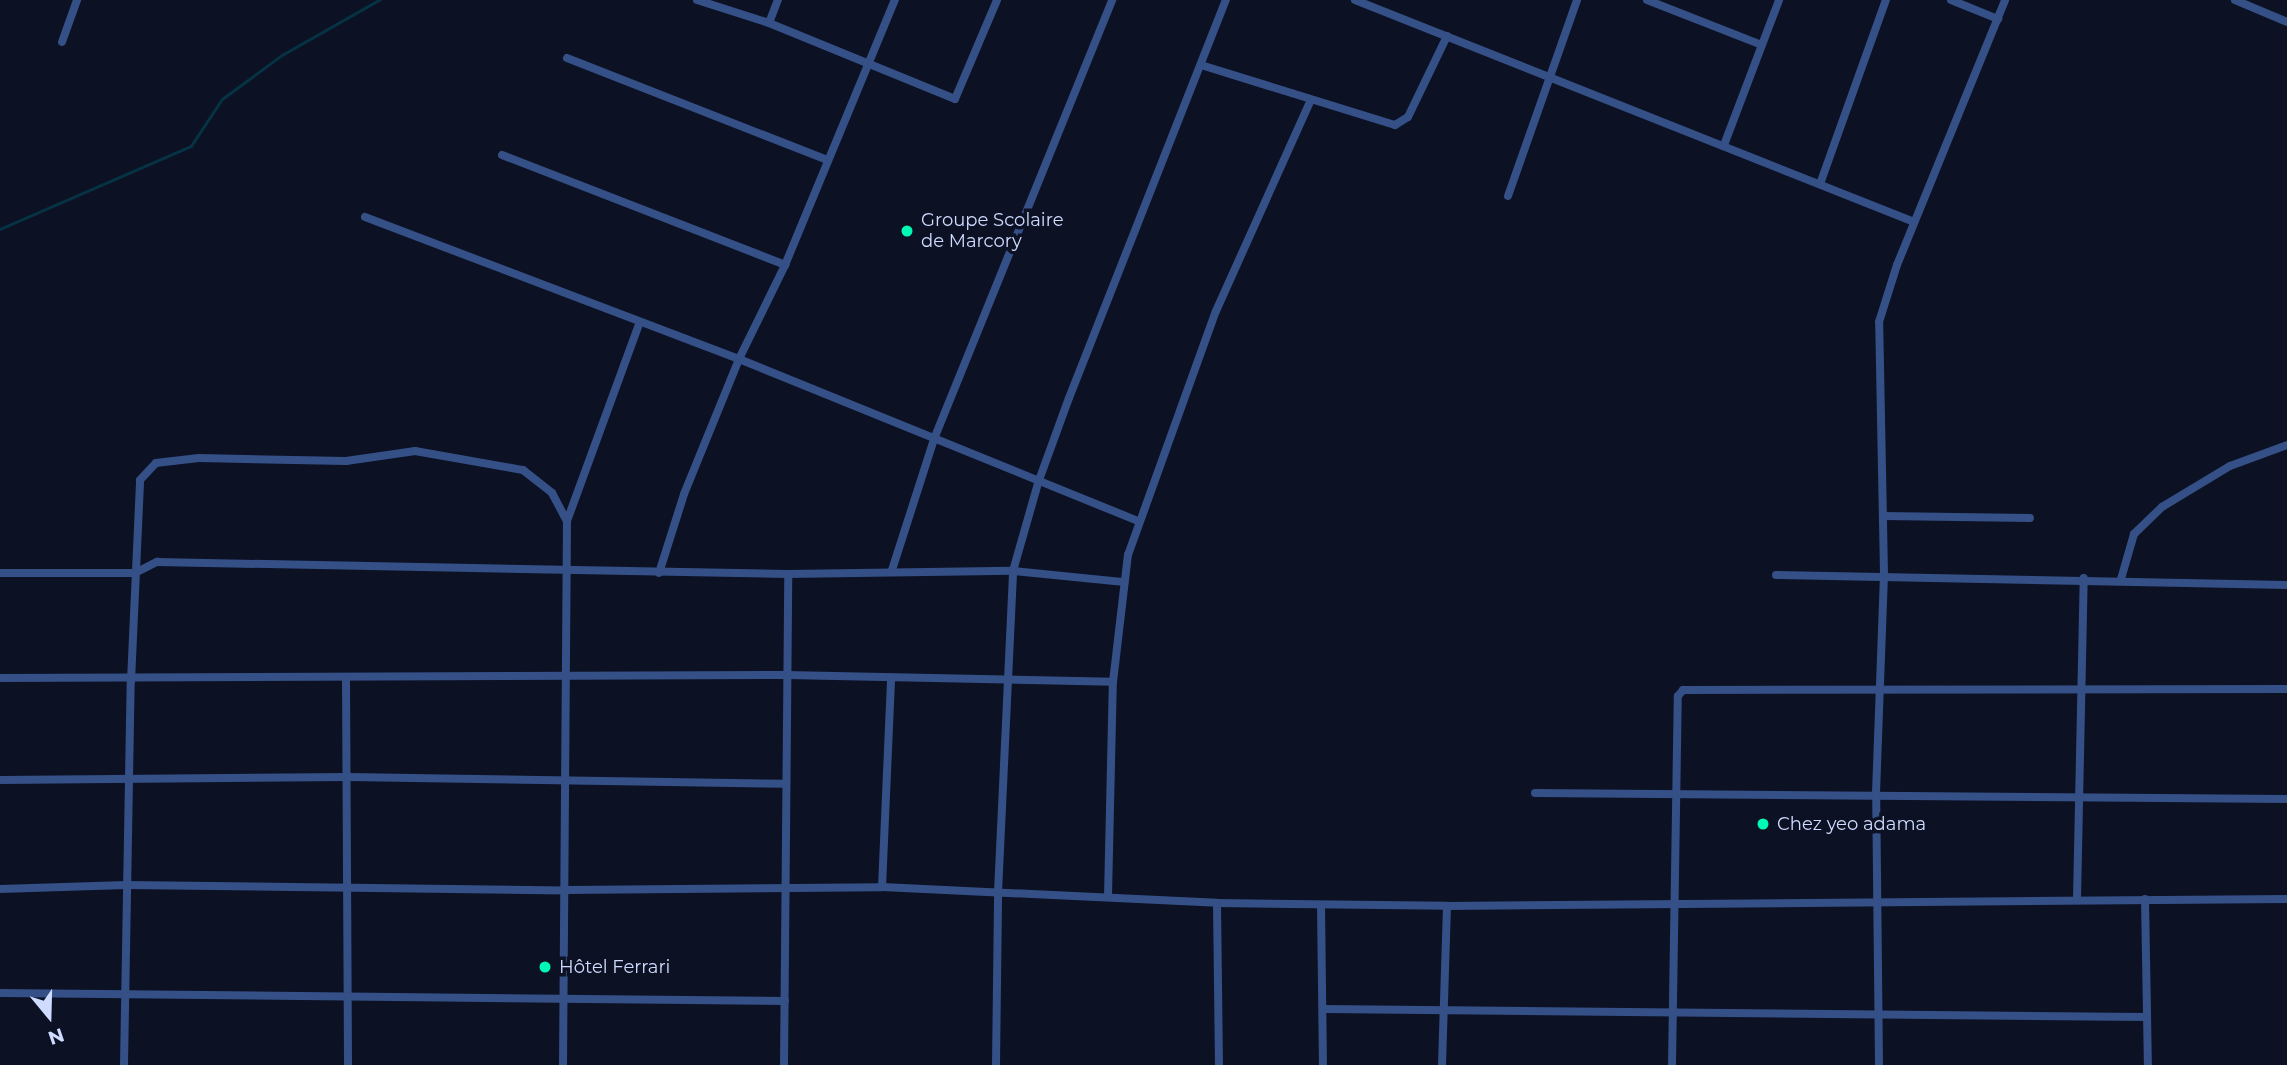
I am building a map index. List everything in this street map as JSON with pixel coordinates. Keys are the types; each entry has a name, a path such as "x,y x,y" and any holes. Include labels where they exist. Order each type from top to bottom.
{"street":[{"path":"62,42 77,0"},
{"path":"696,0 769,23 955,99 997,0"},
{"path":"769,23 778,0"},
{"path":"659,573 684,494 739,359 785,265 895,0"},
{"path":"892,570 934,439 1112,0"},
{"path":"996,1065 998,892 1010,682 1013,571 1038,483 1226,0"},
{"path":"1355,0 1548,74 1914,222"},
{"path":"1508,196 1548,74 1577,0"},
{"path":"1647,0 1762,45"},
{"path":"1724,145 1779,0"},
{"path":"1820,184 1886,0"},
{"path":"1951,0 1998,19"},
{"path":"1879,1065 1880,899 1875,793 1884,574 1880,322 1914,222 2005,0"},
{"path":"2235,0 2287,22"},
{"path":"1201,65 1310,102 1395,125 1408,117 1447,36"},
{"path":"567,58 827,160"},
{"path":"1108,896 1113,682 1124,582 1138,521 1216,311 1310,102"},
{"path":"502,155 785,265"},
{"path":"365,217 739,359 1038,483 1138,521"},
{"path":"564,1065 567,522 640,322"},
{"path":"2121,579 2134,534 2162,507 2230,466 2287,445"},
{"path":"124,1065 131,681 140,480 156,463 200,457 346,461 415,451 523,470 552,493 567,522"},
{"path":"1883,516 2030,518"},
{"path":"0,573 135,573 157,562 659,573 1013,571 1124,582"},
{"path":"785,1065 788,574"},
{"path":"1776,575 1884,574 2287,585"},
{"path":"2077,899 2079,688 2084,578"},
{"path":"0,678 131,681 786,675 891,680 1113,682"},
{"path":"346,680 350,996 348,1065"},
{"path":"883,887 891,680"},
{"path":"1672,1065 1678,695 1683,690 1879,687 2287,689"},
{"path":"0,780 348,777 785,784"},
{"path":"1535,793 1875,793 2287,799"},
{"path":"0,889 126,885 566,890 883,887 1217,903 1447,906 1880,899 2287,899"},
{"path":"2145,899 2148,1065"},
{"path":"1217,903 1219,1065"},
{"path":"1321,905 1323,1065"},
{"path":"1442,1065 1447,906"},
{"path":"0,993 126,997 350,996 564,1002 785,1001"},
{"path":"1323,1009 1674,1013 1881,1011 2146,1017"}],"waterway":[{"path":"0,229 191,146 222,99 282,55 379,0"}],"place":[{"name":"Groupe Scolaire de Marcory","path":"907,231"},
{"name":"Chez yeo adama","path":"1763,824"},
{"name":"Hôtel Ferrari","path":"545,967"}]}
